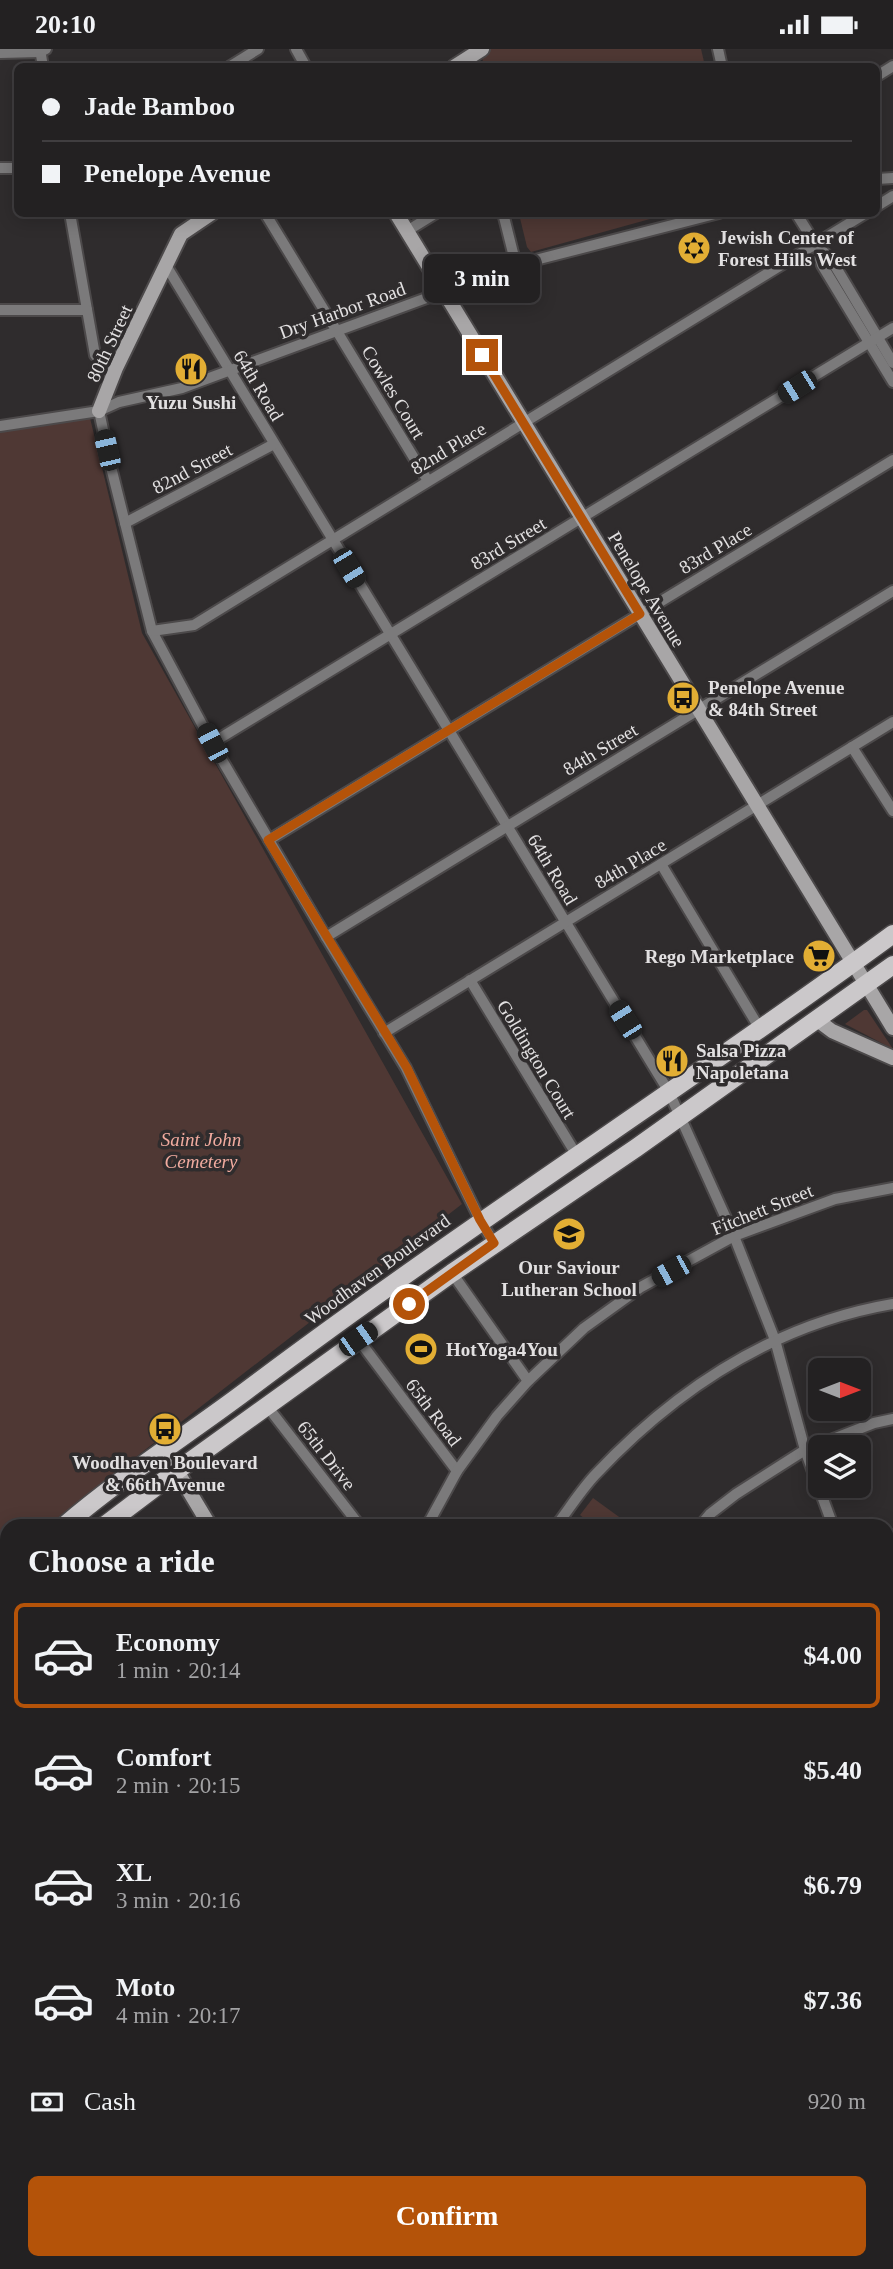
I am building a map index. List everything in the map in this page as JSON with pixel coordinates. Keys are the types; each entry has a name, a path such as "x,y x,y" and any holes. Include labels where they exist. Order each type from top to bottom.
{"main road":[{"name":"Woodhaven Boulevard","path":"73,1519 343,1318 480,1220 760,1029 893,934"},
{"path":"113,1519 358,1339 680,1117 893,965"}],"street":[{"path":"235,63 258,49"},
{"path":"462,60 482,49"},
{"path":"0,53 42,50"},
{"path":"70,217 95,355 99,360 116,367"},
{"name":"80th Street","path":"0,426 99,411 116,367 181,235 206,217"},
{"name":"Cowles Court","path":"267,217 428,481"},
{"name":"Penelope Avenue","path":"398,217 893,1028"},
{"path":"407,231 430,217"},
{"path":"504,217 516,265"},
{"name":"Dry Harbor Road","path":"99,411 119,402 182,388 516,265 703,217"},
{"path":"798,217 816,245 831,259 893,382"},
{"name":"82nd Place","path":"152,631 194,625 860,217"},
{"name":"64th Road","path":"167,267 669,1092 734,1236 775,1340 805,1450 830,1519"},
{"path":"0,310 87,310"},
{"name":"83rd Street","path":"212,743 893,328"},
{"path":"874,340 893,363"},
{"path":"99,411 152,631 268,840 407,1068 480,1220 494,1243"},
{"name":"82nd Street","path":"125,523 274,444"},
{"name":"83rd Place","path":"268,840 893,460"},
{"name":"84th Street","path":"326,937 893,591"},
{"name":"84th Place","path":"384,1033 893,722"},
{"path":"852,747 893,811"},
{"path":"661,864 760,1029"},
{"name":"Goldington Court","path":"470,981 576,1154"},
{"path":"816,1019 832,1031 893,1058"},
{"name":"Fitchett Street","path":"431,1519 457,1471 497,1416 528,1381 593,1321 641,1287 734,1236 835,1199 893,1188"},
{"path":"452,1273 528,1381"},
{"path":"561,1519 594,1476 652,1419 716,1372 775,1340 830,1320 893,1304"},
{"name":"65th Road","path":"358,1339 457,1471"},
{"name":"65th Drive","path":"267,1406 355,1519"},
{"path":"706,1519 736,1494 805,1450 874,1423 893,1419"},
{"path":"165,1451 206,1519"}],"green space":[{"path":"480,49 701,49 704,63 483,63"},
{"path":"520,217 657,217 531,252 527,247"},
{"name":"Saint John Cemetery","path":"90,418 142,633 462,1204 56,1519 0,1519 0,432"},
{"path":"867,1010 893,1049 845,1024"},
{"path":"593,1498 622,1519 585,1519 580,1515"}],"place":[{"name":"Jewish Center of Forest Hills West","path":"694,248"},
{"name":"Yuzu Sushi","path":"191,369"},
{"name":"Penelope Avenue & 84th Street","path":"683,698"},
{"name":"Rego Marketplace","path":"819,956"},
{"name":"Salsa Pizza Napoletana","path":"672,1061"},
{"name":"Our Saviour Lutheran School","path":"569,1234"},
{"name":"HotYoga4You","path":"421,1349"},
{"name":"Woodhaven Boulevard & 66th Avenue","path":"165,1429"}],"route":[{"path":"409,1304 494,1243 480,1220 407,1068 268,840 640,614 482,355"}]}
